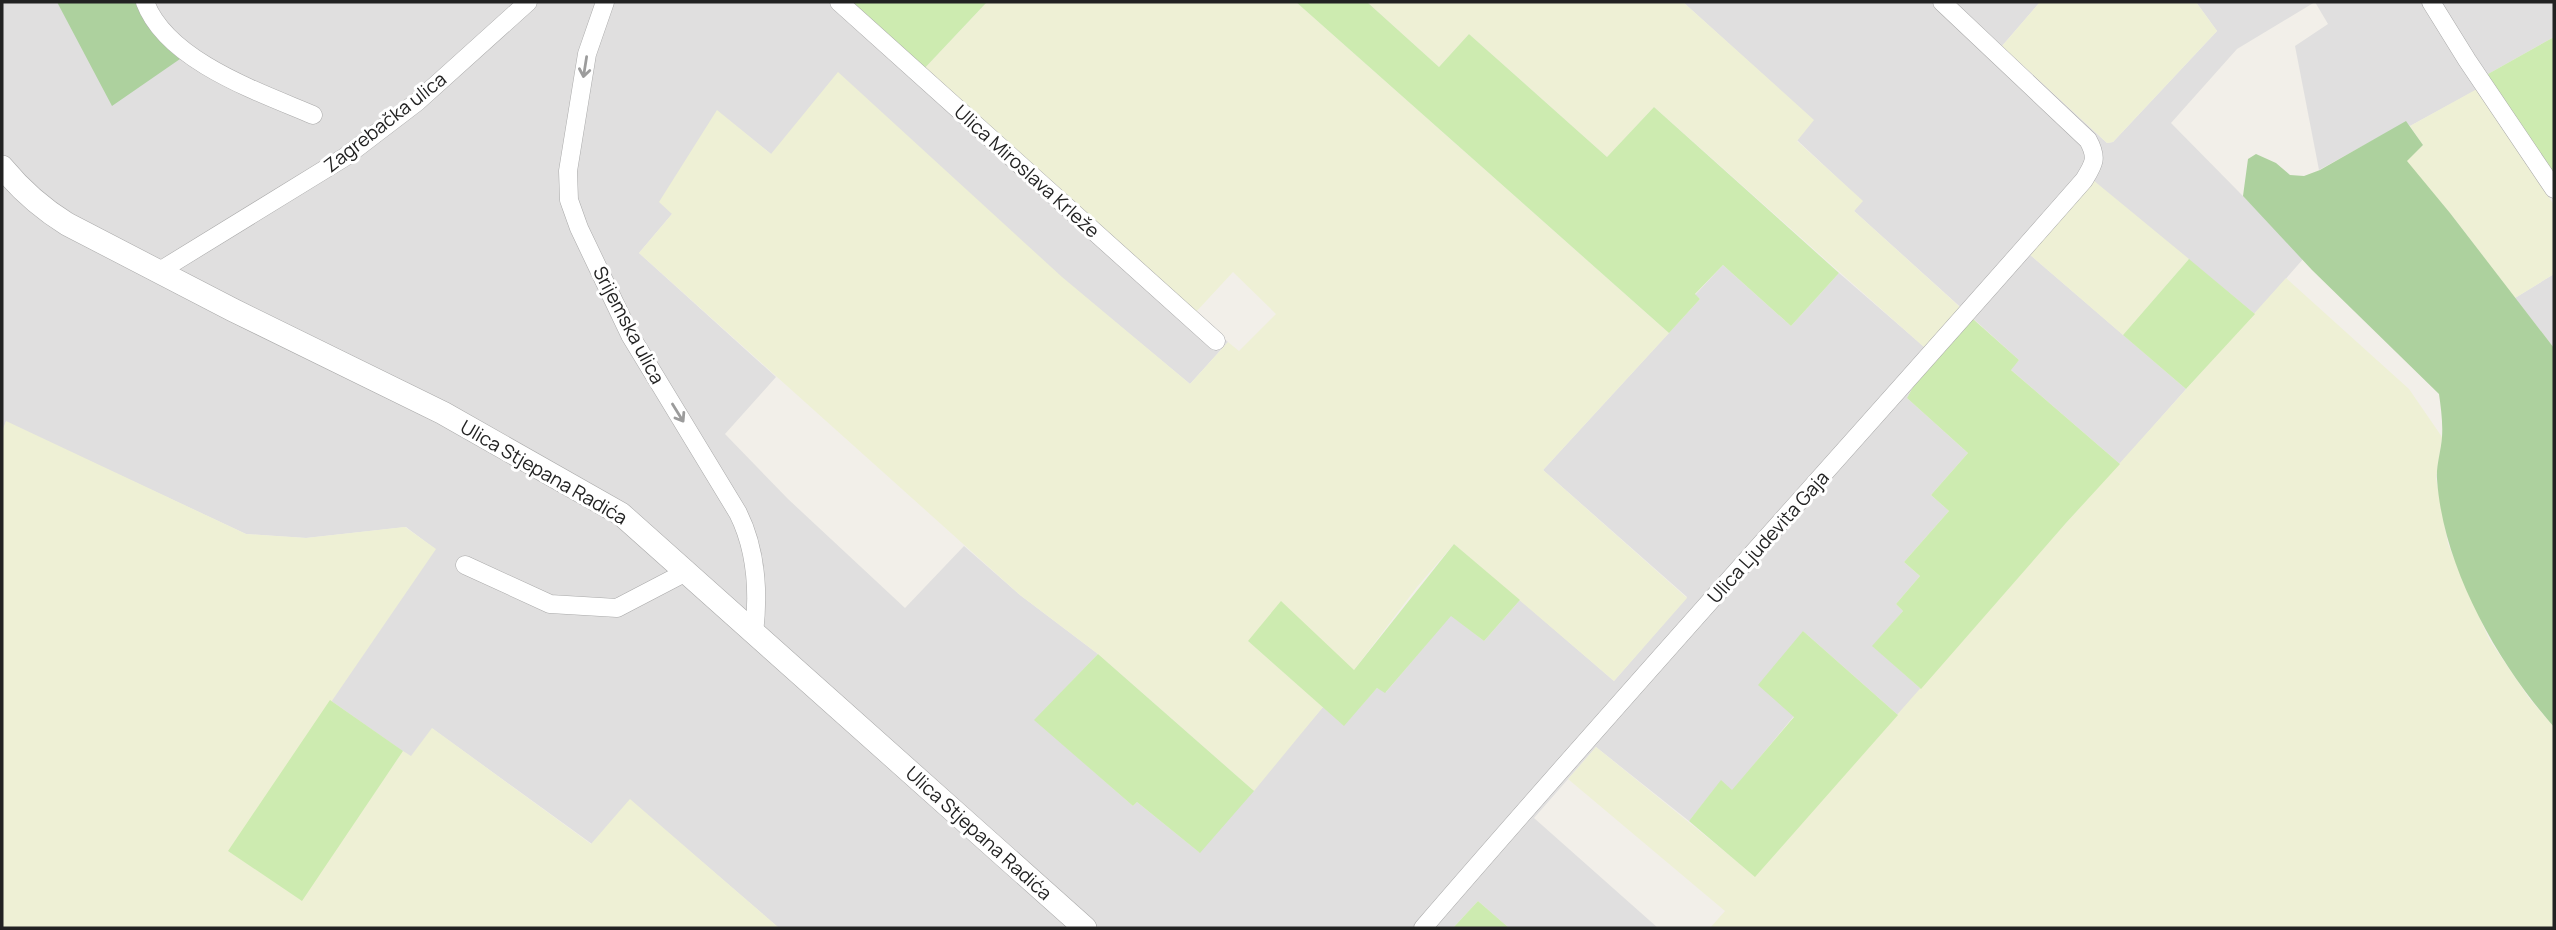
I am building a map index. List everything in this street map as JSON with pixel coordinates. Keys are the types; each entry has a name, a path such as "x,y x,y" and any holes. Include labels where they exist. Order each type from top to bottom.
{"street":[{"path":"145,2 161,29 181,48 228,78 313,115"},
{"name":"Zagrebačka ulica","path":"158,272 345,158 416,102 528,2"},
{"name":"Srijemska ulica","path":"605,2 587,54 568,171 569,200 579,228 630,335 750,537 757,585 754,634"},
{"name":"Ulica Miroslava Krleže","path":"839,2 1216,341"},
{"name":"Ulica Ljudevita Gaja","path":"1423,928 1542,790 2084,180 2093,166 2095,152 2088,140 1942,2"},
{"path":"2431,2 2554,189"},
{"name":"Ulica Stjepana Radića","path":"2,167 21,190 48,212 158,272 443,413 621,514 1085,928"},
{"path":"464,565 550,604 617,608 686,572"}],"shaded area":[{"path":"2,2 845,2 1228,342 1190,384 1062,278 771,154 717,111 672,214 639,253 776,377 725,434 788,499 905,608 964,546 1020,595 1098,654 1035,720 1133,806 1137,802 1199,852 1323,707 1344,725 1377,688 1386,692 1451,615 1484,641 1520,600 1614,681 1687,597 1543,470 1700,299 1695,295 1723,265 1791,326 1839,273 1938,359 1913,387 1907,398 1968,453 1931,495 1949,511 1904,562 1920,576 1896,604 1903,611 1873,646 1921,689 1898,715 1803,631 1794,716 1732,791 1721,781 1689,821 1596,747 1534,818 1658,928 1509,928 1478,901 1453,928 779,928 630,800 592,844 433,729 411,757 330,700 435,549 406,527 306,538 246,534 6,422 2,432"},
{"path":"1683,2 2040,2 2002,46 2107,143 2113,142 2217,31 2196,2 2315,2 2237,49 2171,123 2304,258 2255,314 2093,181 2029,254 2186,389 2120,464 2010,369 2019,360 1854,211 1862,201 1797,140 1813,120"},
{"path":"2315,2 2554,2 2554,37 2488,74 2491,82 2410,126 2406,122 2319,170 2295,46 2328,24"},
{"path":"2554,274 2554,348 2515,298"}],"green space":[{"path":"57,2 136,2 154,34 180,59 112,106"},
{"path":"845,2 987,2 922,71"},
{"path":"987,2 1296,2 1669,333 1543,470 1687,598 1614,681 1454,544 1417,587 1354,670 1248,641 1323,707 1254,791 1098,654 1020,595 639,253 672,214 659,202 717,110 771,154 838,72 1062,277 1190,384 1228,342 1239,351 1276,314 1233,272 1195,313 922,71"},
{"path":"1296,2 1367,2 1439,67 1469,34 1607,157 1654,107 1839,273 1791,326 1723,265 1695,294 1700,299 1669,333"},
{"path":"1367,2 1683,2 1814,120 1797,141 1863,201 1854,211 1961,308 1925,348 1654,107 1607,157 1469,34 1439,67"},
{"path":"2040,2 2196,2 2217,31 2113,142 2107,143 2002,46"},
{"path":"2554,37 2554,174 2488,74"},
{"path":"2477,89 2554,205 2554,274 2515,298 2406,161 2423,145 2410,126"},
{"path":"2406,121 2423,145 2407,161 2554,348 2554,727 2513,673 2476,612 2450,546 2441,512 2437,479 2442,432 2439,394 2312,270 2243,196 2248,159 2256,154 2276,163 2290,175 2304,176 2320,170"},
{"path":"2093,180 2189,259 2123,335 2029,254"},
{"path":"2189,259 2255,314 2186,389 2123,335"},
{"path":"2286,278 2409,389 2442,437 2436,478 2448,544 2489,639 2529,698 2554,727 2554,928 1710,928 1725,911 1568,779 1596,747 1755,876"},
{"path":"1973,319 2019,360 2011,370 2120,464 1921,689 1872,646 1903,611 1896,604 1920,576 1904,562 1949,511 1931,495 1968,453 1907,398 1913,387"},
{"path":"6,421 246,534 306,538 405,527 436,549 229,851 301,900 403,751 411,756 432,728 591,844 630,799 779,928 2,928 2,432"},
{"path":"1454,544 1520,600 1484,641 1451,616 1385,693 1377,688 1344,726 1248,641 1281,601 1354,670"},
{"path":"1803,631 1898,715 1755,877 1689,821 1721,780 1732,790 1794,717 1758,685"},
{"path":"1098,654 1254,791 1200,853 1137,802 1133,806 1034,720"},
{"path":"330,700 403,751 302,901 228,851"},
{"path":"1478,901 1509,928 1453,928"}]}
